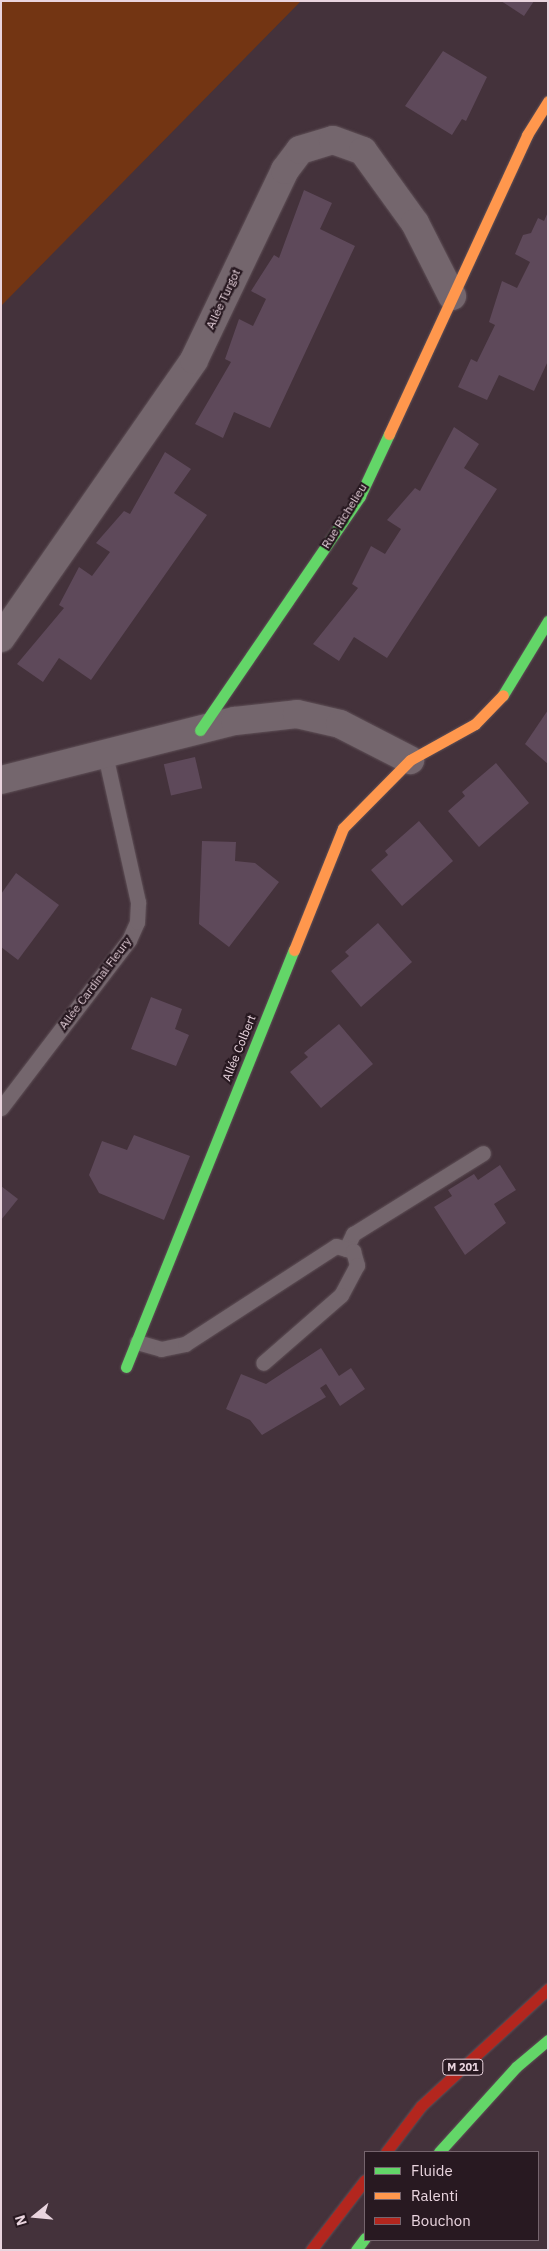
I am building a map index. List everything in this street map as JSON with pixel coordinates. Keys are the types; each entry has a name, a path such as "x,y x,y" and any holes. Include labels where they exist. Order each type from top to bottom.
{"main road":[{"name":"Rue Richelieu","path":"200,730 360,496 527,135 548,101"},
{"name":"Allée Colbert","path":"126,1367 342,828 410,760 475,724 497,705 548,621"},
{"name":"M 201","path":"387,2151 422,2106 548,1989"},
{"name":"M 201","path":"439,2151 516,2067 548,2040"},
{"path":"311,2250 364,2181"},
{"path":"356,2250 364,2239"}],"street":[{"name":"Allée Turgot","path":"1,638 194,360 284,170 300,150 333,140 363,151 415,223 452,296"},
{"path":"1,780 200,730 297,714 340,724 410,760"}],"lane":[{"name":"Allée Cardinal Fleury","path":"1,1108 129,940 137,922 138,902 105,754"},
{"path":"346,1249 353,1234 484,1153"},
{"path":"137,1342 161,1348 185,1344 336,1246 353,1251 357,1265 341,1295 263,1363"}],"shaded area":[{"path":"1,1 301,1 1,306"}],"building":[{"path":"501,1 534,1 524,16"},
{"path":"443,51 487,77 466,121 462,119 452,135 405,106"},
{"path":"304,190 332,203 320,229 355,246 270,428 234,412 223,438 195,424 231,362 225,359 239,319 253,326 266,299 251,291 274,255 279,258"},
{"path":"548,212 548,361 534,391 499,375 487,400 458,387 471,359 477,362 495,325 489,322 502,281 517,288 530,262 515,254 523,235 531,233 538,218 544,221"},
{"path":"454,427 479,444 464,468 497,489 387,658 354,637 339,661 313,644 358,588 352,584 371,546 385,554 401,529 387,520 415,488 420,491"},
{"path":"165,452 191,469 174,493 207,515 91,680 59,658 43,682 17,664 64,608 59,605 79,567 92,576 110,552 96,543 124,511 130,514"},
{"path":"548,710 548,764 525,744"},
{"path":"195,757 202,788 171,795 164,764"},
{"path":"496,763 529,803 479,847 448,811 465,796 462,792"},
{"path":"419,821 453,861 402,906 371,870 388,855 385,851"},
{"path":"202,841 236,842 235,861 255,863 279,882 229,947 199,924"},
{"path":"16,873 59,905 18,960 1,947 1,894"},
{"path":"378,923 412,962 361,1007 331,971 349,956 345,952"},
{"path":"151,997 182,1009 175,1029 189,1035 176,1066 131,1049"},
{"path":"339,1024 373,1064 321,1108 290,1072 308,1057 304,1053"},
{"path":"134,1135 190,1156 164,1220 99,1193 89,1175 102,1141 127,1150"},
{"path":"500,1165 516,1190 494,1204 506,1223 465,1255 434,1207 452,1196 448,1190 474,1174 478,1180"},
{"path":"1,1186 18,1199 1,1220"},
{"path":"321,1348 339,1376 351,1368 365,1389 340,1406 326,1384 320,1388 326,1397 262,1435 250,1420 226,1409 241,1374 266,1384"}],"traffic: fast":[{"path":"200,730 360,496 389,434"},
{"path":"503,695 548,621"},
{"path":"126,1367 294,950"},
{"path":"440,2151 516,2067 548,2040"},
{"path":"356,2250 364,2239"}],"traffic: slow":[{"path":"389,434 527,135 548,101"},
{"path":"294,950 343,828 410,760 475,724 503,695"}],"traffic: jam":[{"path":"387,2151 421,2106 548,1989"},
{"path":"311,2250 364,2181"}]}
